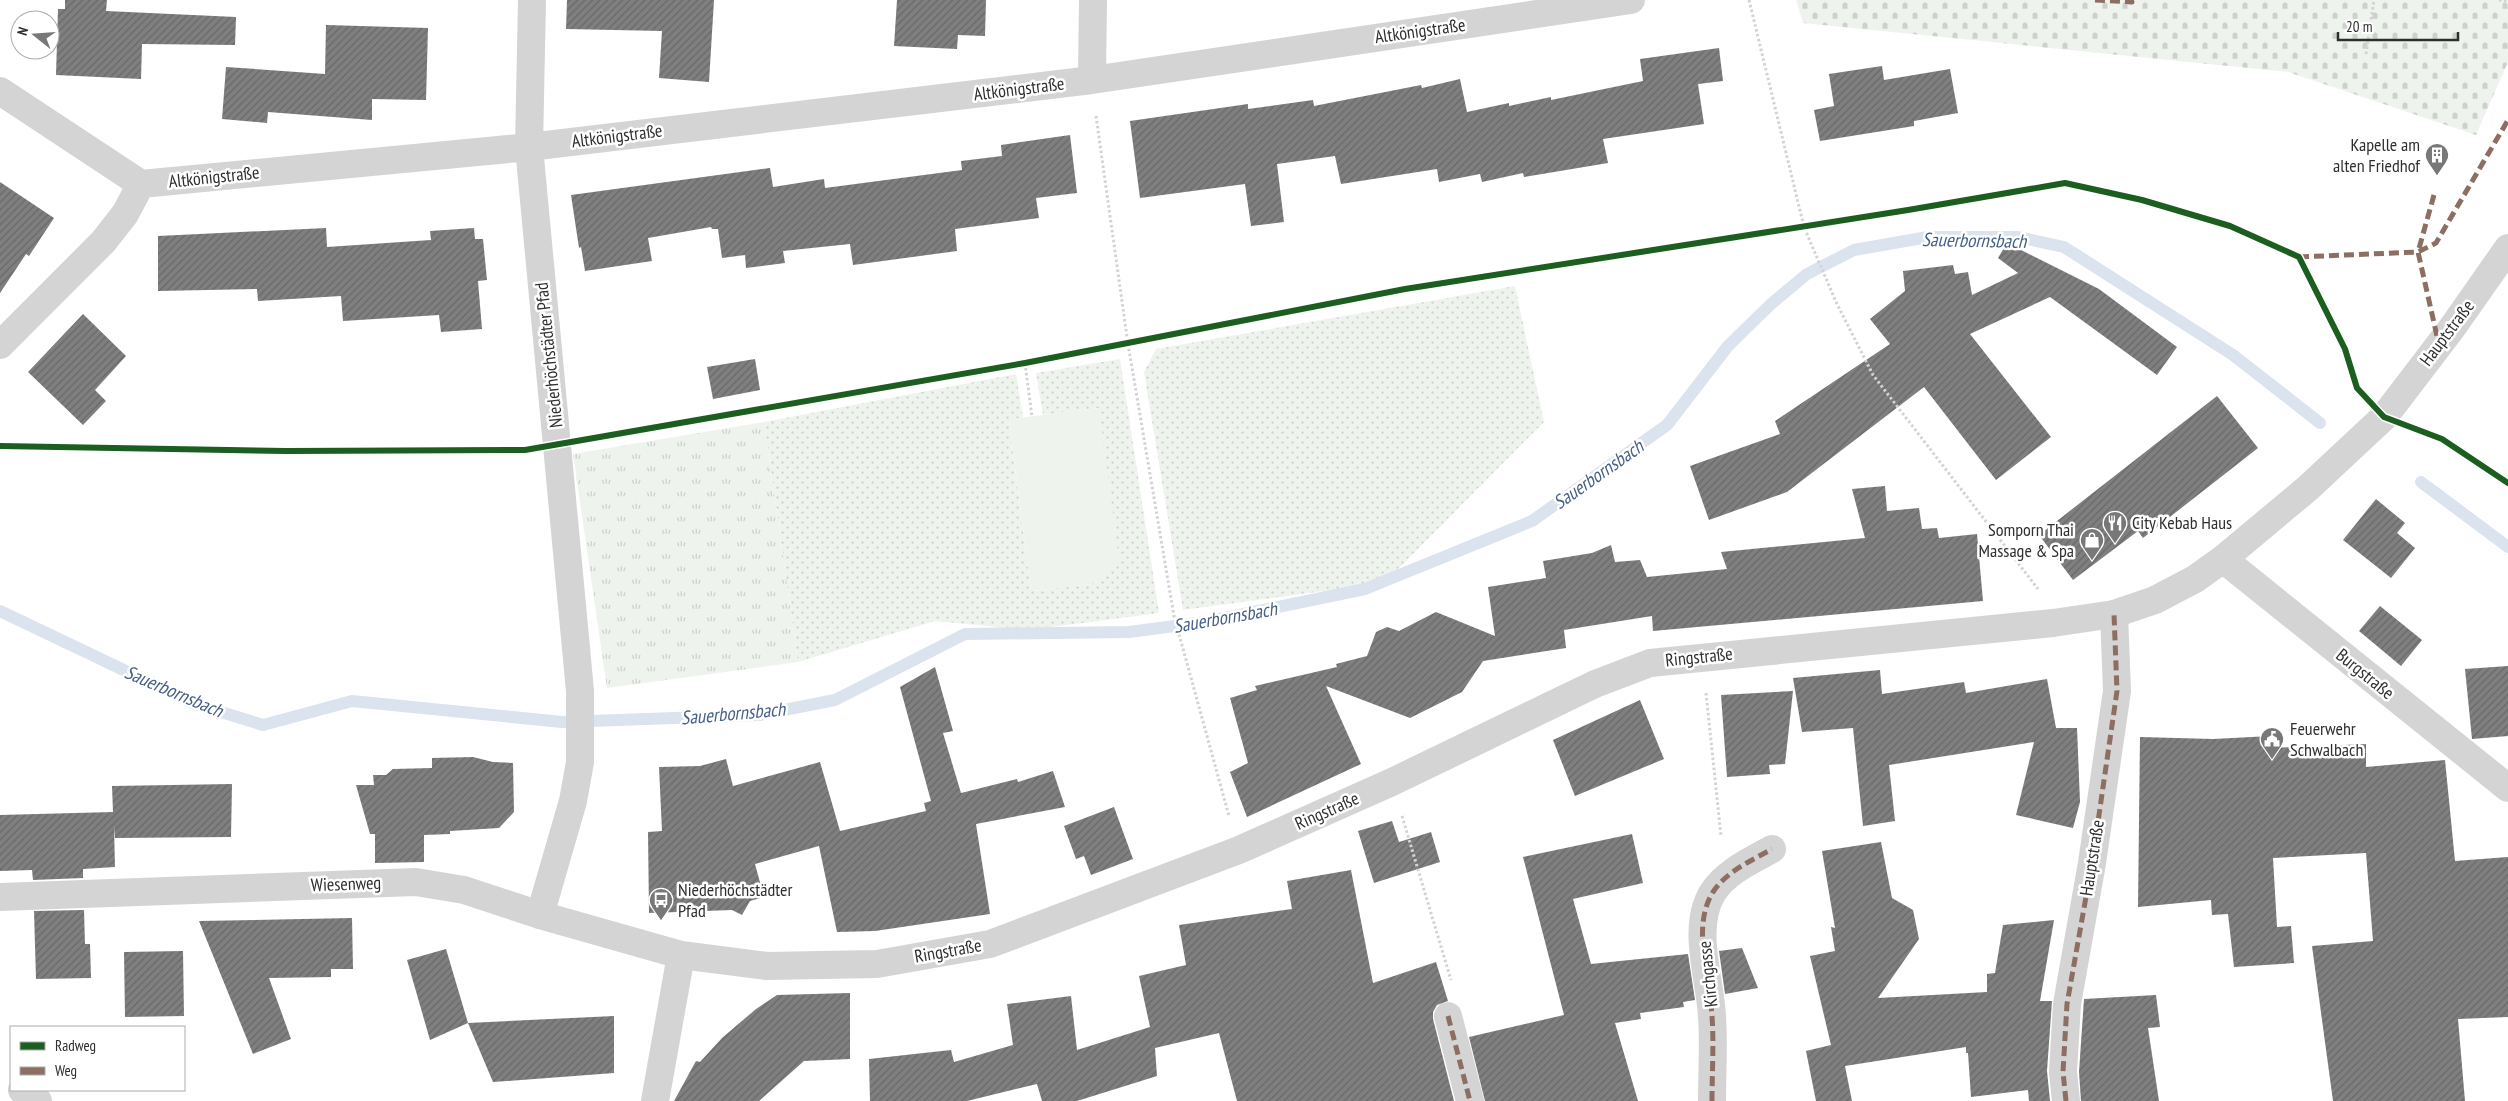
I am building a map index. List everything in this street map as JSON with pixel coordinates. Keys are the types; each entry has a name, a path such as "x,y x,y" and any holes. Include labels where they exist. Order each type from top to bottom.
{"street":[{"name":"Niederhöchstädter Pfad","path":"532,0 529,147 580,691 580,743 573,801 540,915"},
{"path":"1092,80 1093,0"},
{"name":"Altkönigstraße","path":"141,184 529,147 1092,80 1631,0"},
{"path":"0,91 141,184 125,214 103,242 0,346"},
{"name":"Hauptstraße","path":"2384,417 2452,328 2508,248"},
{"path":"2114,614 2163,596 2195,579 2223,559 2308,488 2384,417"},
{"name":"Burgstraße","path":"2223,559 2508,788"},
{"name":"Hauptstraße","path":"2066,1101 2063,1072 2067,1004 2092,863 2116,691 2117,652 2114,614"},
{"name":"Ringstraße","path":"681,955 767,966 877,964 990,944 1239,850 1392,782 1595,684 1650,662 2053,623 2114,614"},
{"name":"Kirchgasse","path":"1712,1101 1712,1016 1703,951 1703,923 1712,893 1725,877 1772,849"},
{"name":"Wiesenweg","path":"0,897 416,882 464,890 540,915 681,955"},
{"path":"655,1101 681,955"},
{"path":"1448,1016 1470,1101"},
{"path":"24,1091 38,1101"}],"path":[{"path":"1749,0 1804,227 1836,302 1873,375 2035,583 2053,623"},
{"path":"2366,54 2374,0"},
{"path":"2498,0 2508,2"},
{"path":"1092,80 1128,344 1174,616 1239,850"},
{"path":"0,446 296,451 525,450 1128,344 1405,289 1804,227 2064,183 2142,200 2230,226 2299,257 2345,349 2357,388 2384,417 2442,439 2508,482"},
{"path":"1024,363 1032,416"},
{"path":"1703,657 1725,877"},
{"path":"1392,782 1452,985 1448,1016"}],"green space":[{"path":"1796,0 2508,0 2508,62 2476,135 2288,72 1803,23"},
{"path":"1515,286 1544,422 1384,583 1183,610 1144,372 1156,349"},
{"path":"1120,359 1159,613 1028,630 935,621 798,662 764,422 1016,374 1023,417 1009,420 1031,591 1092,584 1099,408 1043,415 1036,373"},
{"path":"1099,408 1119,560 1092,584 1031,591 1009,419"},
{"path":"764,422 798,662 607,688 573,454"}],"building":[{"path":"65,0 107,0 106,11 236,17 235,45 142,44 141,79 56,75 56,60 60,60 60,10 58,9 65,9"},
{"path":"567,0 714,0 709,82 659,78 662,31 566,29"},
{"path":"897,0 986,0 985,36 958,35 957,49 894,46"},
{"path":"326,25 428,28 426,100 372,99 372,120 268,112 267,123 222,119 226,67 325,74"},
{"path":"1719,48 1723,81 1698,84 1704,124 1603,139 1608,163 1524,177 1523,173 1482,182 1480,174 1439,182 1437,169 1341,184 1335,156 1277,164 1284,222 1251,226 1245,184 1140,198 1130,121 1248,104 1248,109 1313,100 1314,106 1421,85 1422,88 1460,79 1467,112 1551,97 1551,100 1643,81 1640,59"},
{"path":"1882,66 1884,80 1950,69 1958,113 1914,121 1914,126 1820,141 1814,110 1834,106 1829,74"},
{"path":"1070,135 1077,193 1036,198 1039,218 955,229 957,251 853,265 850,244 783,251 785,263 746,268 745,255 722,258 718,229 712,229 711,227 648,238 652,261 585,271 581,247 579,248 571,195 770,168 773,187 824,179 825,188 962,170 961,161 1002,156 1001,145"},
{"path":"0,182 54,218 29,256 26,254 0,293"},
{"path":"326,228 327,247 431,240 430,231 474,228 475,239 483,239 487,280 478,281 482,329 441,332 439,315 343,321 341,296 258,301 257,289 158,291 158,236"},
{"path":"2007,243 2099,289 2177,347 2157,375 2050,297 1970,334 2051,437 1996,480 1924,387 1787,492 1709,520 1690,466 1780,434 1775,421 1890,344 1870,319 1905,291 1903,271 1953,265 1955,274 1968,272 1972,295 2018,273 1998,258"},
{"path":"83,314 126,356 95,390 106,401 83,425 28,372"},
{"path":"755,359 760,390 713,399 707,367"},
{"path":"2217,396 2258,448 2143,538 2138,531 2073,580 2039,535"},
{"path":"1885,486 1887,511 1919,508 1922,529 1937,528 1939,538 1977,534 1983,601 1653,631 1652,616 1564,630 1566,648 1483,661 1462,692 1410,718 1326,686 1361,764 1247,817 1230,772 1248,763 1230,698 1257,690 1255,686 1337,667 1336,664 1367,656 1376,632 1387,627 1399,631 1436,612 1495,636 1488,587 1546,578 1543,561 1592,553 1611,545 1615,562 1640,560 1647,577 1727,569 1721,552 1865,538 1852,489"},
{"path":"2376,499 2405,523 2397,533 2415,548 2391,578 2343,540"},
{"path":"2380,606 2422,640 2401,666 2359,631"},
{"path":"2508,666 2508,736 2472,739 2465,669"},
{"path":"935,667 953,731 943,733 961,793 1017,779 1018,782 1053,771 1065,807 976,824 990,914 875,931 837,932 819,846 755,864 764,897 750,901 742,915 732,910 649,913 648,832 662,831 659,767 700,766 726,759 733,786 820,762 840,831 926,811 924,803 931,801 900,687"},
{"path":"1880,670 1882,694 1964,682 1966,693 2047,679 2056,728 2077,728 2080,802 2073,828 2016,815 2034,742 1889,765 1895,821 1863,826 1853,728 1802,732 1793,678"},
{"path":"1793,691 1785,764 1769,765 1770,774 1727,777 1721,695"},
{"path":"1640,700 1664,759 1575,796 1553,740"},
{"path":"2271,736 2271,748 2366,744 2366,767 2445,760 2455,861 2508,857 2508,1017 2458,1019 2465,1101 2333,1101 2312,946 2373,941 2366,853 2273,858 2277,927 2291,926 2294,963 2234,967 2228,914 2212,915 2211,900 2138,907 2140,737 2213,739"},
{"path":"473,757 493,762 513,763 514,812 499,828 450,831 450,834 424,835 424,862 375,863 375,834 370,834 356,785 374,785 373,775 386,775 393,769 432,768 432,758"},
{"path":"232,784 231,837 115,838 114,826 115,867 83,869 83,878 33,880 32,870 0,871 0,815 113,812 112,786"},
{"path":"1114,807 1133,859 1091,875 1084,856 1076,859 1064,826"},
{"path":"1392,821 1399,842 1431,832 1440,862 1374,883 1358,831"},
{"path":"1632,834 1643,883 1573,899 1591,964 1688,954 1695,1000 1683,1002 1684,1007 1640,1013 1641,1019 1615,1023 1638,1101 1485,1101 1469,1037 1564,1015 1523,857"},
{"path":"1881,842 1892,898 1913,910 1919,939 1878,998 1987,992 1987,974 1995,973 2003,925 2054,920 2040,1001 2052,1001 2047,1071 2050,1101 2029,1101 2028,1090 1971,1097 1966,1047 1845,1066 1852,1101 1816,1101 1806,1051 1831,1045 1810,956 1835,951 1831,927 1835,928 1822,851"},
{"path":"1351,870 1373,983 1436,962 1448,1001 1437,1005 1433,1012 1433,1019 1454,1101 1237,1101 1219,1033 1155,1048 1157,1076 1077,1101 1042,1101 1037,1084 967,1101 870,1101 869,1059 951,1050 954,1062 1013,1045 1007,1004 1071,996 1077,1050 1150,1027 1139,976 1186,965 1179,925 1292,909 1287,881"},
{"path":"84,910 85,944 90,944 91,978 36,979 34,911"},
{"path":"352,918 353,969 331,969 331,977 269,978 291,1039 253,1054 199,921"},
{"path":"1742,948 1758,988 1725,994 1719,951"},
{"path":"446,949 468,1023 430,1040 407,960"},
{"path":"183,951 184,1016 125,1017 124,952"},
{"path":"850,993 850,1059 804,1061 759,1101 674,1101 696,1061 700,1062 722,1038 756,1009 777,995"},
{"path":"2156,995 2160,1027 2148,1028 2159,1101 2081,1101 2079,1072 2084,999"},
{"path":"614,1016 614,1073 493,1082 468,1023"}],"waterway":[{"name":"Sauerbornsbach","path":"0,611 195,704 263,725 352,701 562,722 759,715 835,700 965,634 1129,632 1205,622 1365,589 1532,521 1667,425 1728,346 1771,304 1807,274 1854,250 1928,237 2018,237 2064,247 2233,355 2320,423"},
{"name":"Sauerbornsbach","path":"2421,482 2508,547"}],"marked path":[{"path":"2095,0 2132,2 2131,0"},
{"path":"2299,257 2418,252 2436,243 2508,120"},
{"path":"2434,195 2418,252 2439,345"},
{"path":"2066,1101 2063,1072 2067,1004 2092,863 2117,691 2114,614"},
{"path":"1712,1101 1712,1016 1702,937 1703,921 1713,892 1725,878 1772,849"},
{"path":"1448,1016 1470,1101"}],"cycle path":[{"path":"0,446 286,451 525,450 1025,363 1405,289 1908,210 2065,183 2142,200 2230,226 2299,257 2345,349 2357,388 2384,417 2442,439 2508,483"}],"place":[{"name":"Kapelle am alten Friedhof","path":"2437,176"},
{"name":"City Kebab Haus","path":"2115,544"},
{"name":"Somporn Thai Massage & Spa","path":"2092,561"},
{"name":"Feuerwehr Schwalbach","path":"2272,760"},
{"name":"Niederhöchstädter Pfad","path":"661,921"}]}
